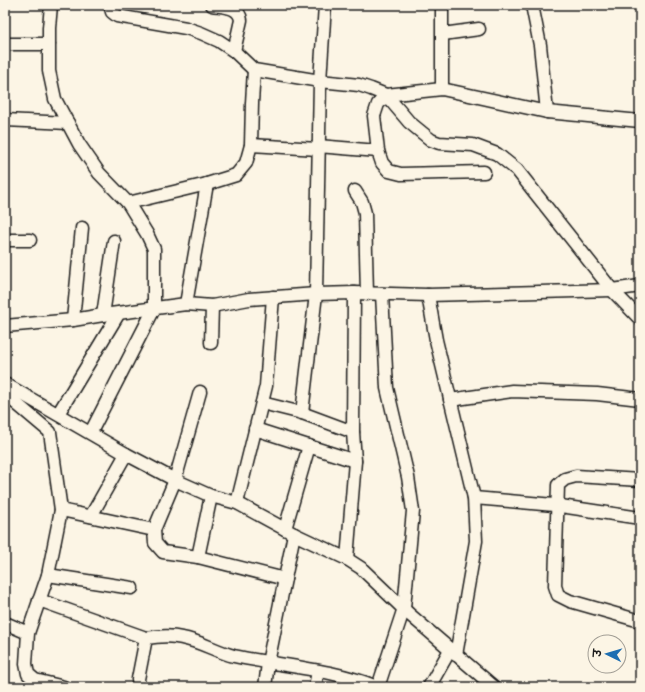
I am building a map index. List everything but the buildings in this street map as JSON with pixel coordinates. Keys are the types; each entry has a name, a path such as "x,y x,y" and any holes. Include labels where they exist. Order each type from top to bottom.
{"street":[{"path":"51,5 49,71 55,99 79,144 99,173 128,203 147,234 154,249 154,309 91,432"},
{"path":"110,5 112,12 117,16 186,28 220,41 234,51 254,70 320,81 360,85 386,95 442,89 547,112 640,121"},
{"path":"212,5 233,9 240,15 241,20 234,51"},
{"path":"302,413 316,294 320,81 326,5"},
{"path":"442,5 442,89"},
{"path":"532,5 540,45 547,112"},
{"path":"443,34 479,29"},
{"path":"5,44 49,44"},
{"path":"128,203 207,184 236,175 246,163 251,145 254,70"},
{"path":"386,95 378,104 374,116 378,152 382,163 389,171 402,174 484,172"},
{"path":"386,95 409,122 431,140 439,143 474,145 497,154 517,170 612,290 640,320"},
{"path":"5,120 68,123"},
{"path":"251,145 378,152"},
{"path":"186,304 207,184"},
{"path":"355,191 362,202 365,213 367,294"},
{"path":"73,320 82,228"},
{"path":"5,240 30,240"},
{"path":"103,315 114,241"},
{"path":"5,326 73,320 186,304 212,306 249,299 316,294 354,293 428,295 612,290 640,286"},
{"path":"347,559 355,461 353,432 354,293"},
{"path":"39,600 146,638 157,636 183,638 230,655 318,671 348,682 378,687 404,608 413,511 408,477 387,388 382,294"},
{"path":"428,295 436,340 474,498 476,541 453,652 429,687"},
{"path":"237,503 266,386 273,297"},
{"path":"211,343 212,306"},
{"path":"58,414 119,313"},
{"path":"6,389 58,414 91,432 126,454 175,480 211,496 237,503 347,559 361,568 453,652 494,687"},
{"path":"6,389 50,432 62,510 48,575 28,633 26,664 28,674 35,680 64,687"},
{"path":"450,400 512,391 597,394 640,399"},
{"path":"200,392 175,480 154,530 154,543 162,552 198,557 285,579"},
{"path":"262,403 302,413 353,432"},
{"path":"255,429 355,461"},
{"path":"265,687 268,663 285,579 290,531 309,446"},
{"path":"91,516 126,454"},
{"path":"640,480 576,476 565,479 558,486 554,586 558,595 570,601 640,621"},
{"path":"198,557 211,496"},
{"path":"474,498 557,505 640,518"},
{"path":"62,510 154,530"},
{"path":"48,575 132,588"},
{"path":"5,623 28,633"},
{"path":"139,687 138,679 146,638"},
{"path":"315,687 318,671"}]}
